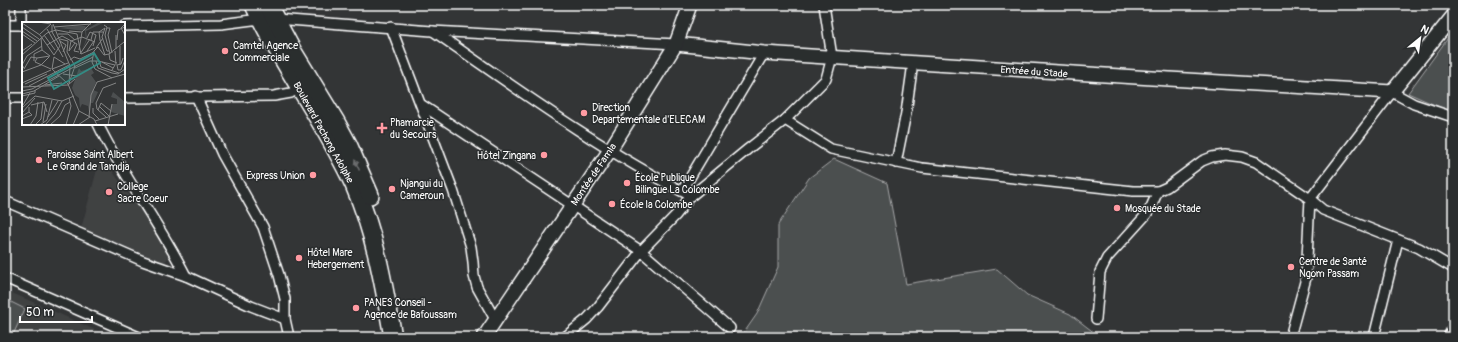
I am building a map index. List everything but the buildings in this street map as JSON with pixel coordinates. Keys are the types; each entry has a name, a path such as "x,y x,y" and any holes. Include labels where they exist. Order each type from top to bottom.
{"highway":[{"name":"Boulevard Pachong Adolphe","path":"264,12 292,50 327,133 354,185 378,259 393,337"},
{"name":"Boulevard Pachong Adolphe","path":"306,84 348,144 374,205 394,282 404,337"}],"street":[{"path":"5,25 22,25 21,5"},
{"name":"Montée de Famla","path":"484,337 610,150 676,44 690,5"},
{"path":"565,337 598,308 641,251 676,215 691,196 785,120 826,79 832,57 824,5"},
{"path":"125,26 221,24 264,12 432,31 676,44"},
{"path":"1290,337 1306,278 1310,199 1392,92 1453,16"},
{"path":"391,27 422,105 453,190 471,247 474,276 477,287 496,320"},
{"path":"432,31 610,150 691,196"},
{"name":"Entrée du Stade","path":"676,44 764,53 913,63 1392,92"},
{"path":"682,191 764,53"},
{"path":"896,163 906,113 913,63"},
{"path":"125,98 274,96 291,93 306,84"},
{"path":"1392,92 1414,104 1453,117"},
{"path":"196,96 222,154 263,227 279,275 285,299 285,319 289,337"},
{"path":"5,98 22,98"},
{"path":"422,105 641,251 730,328"},
{"path":"785,120 831,149 896,163 922,168 1145,192 1158,191 1167,187 1202,161 1212,157 1225,155 1242,157 1256,162 1310,199 1323,210 1430,254 1453,268"},
{"path":"98,125 106,141 163,234 186,276"},
{"path":"1096,319 1100,272 1103,265 1107,258 1146,215 1158,191"},
{"path":"5,201 143,261 186,276 251,306 285,319"},
{"path":"1374,337 1398,240"},
{"path":"5,278 139,337"},
{"path":"1448,337 1453,327"}],"shaded area":[{"path":"1453,31 1453,113 1408,93"},
{"name":"College Sacre Coeur","path":"101,155 171,254 162,266 81,229"},
{"path":"834,159 887,183 906,284 997,269 1027,295 1070,314 1100,337 741,337 757,314 778,267 778,225 809,178"},
{"path":"5,290 35,303 111,337 5,337"},
{"path":"5,299 25,309 12,337 5,337"}],"place":[{"name":"Camtel Agence Commerciale","path":"225,51"},
{"name":"Direction Departementale d'ELECAM","path":"584,113"},
{"name":"Phamarcie du Secours","path":"382,128"},
{"name":"Hôtel Zingana","path":"544,155"},
{"name":"Paroisse Saint Albert Le Grand de Tamdja","path":"39,160"},
{"name":"Express Union","path":"313,175"},
{"name":"École Publique Bilingue La Colombe","path":"627,183"},
{"name":"Njangui du Cameroun","path":"392,189"},
{"name":"College Sacre Coeur","path":"109,192"},
{"name":"École la Colombe","path":"612,204"},
{"name":"Mosquée du Stade","path":"1117,208"},
{"name":"Hôtel Mare Hebergement","path":"299,258"},
{"name":"Centre de Santé Ngom Passam","path":"1291,267"},
{"name":"PANES Conseil - Agence de Bafoussam","path":"356,308"}]}
